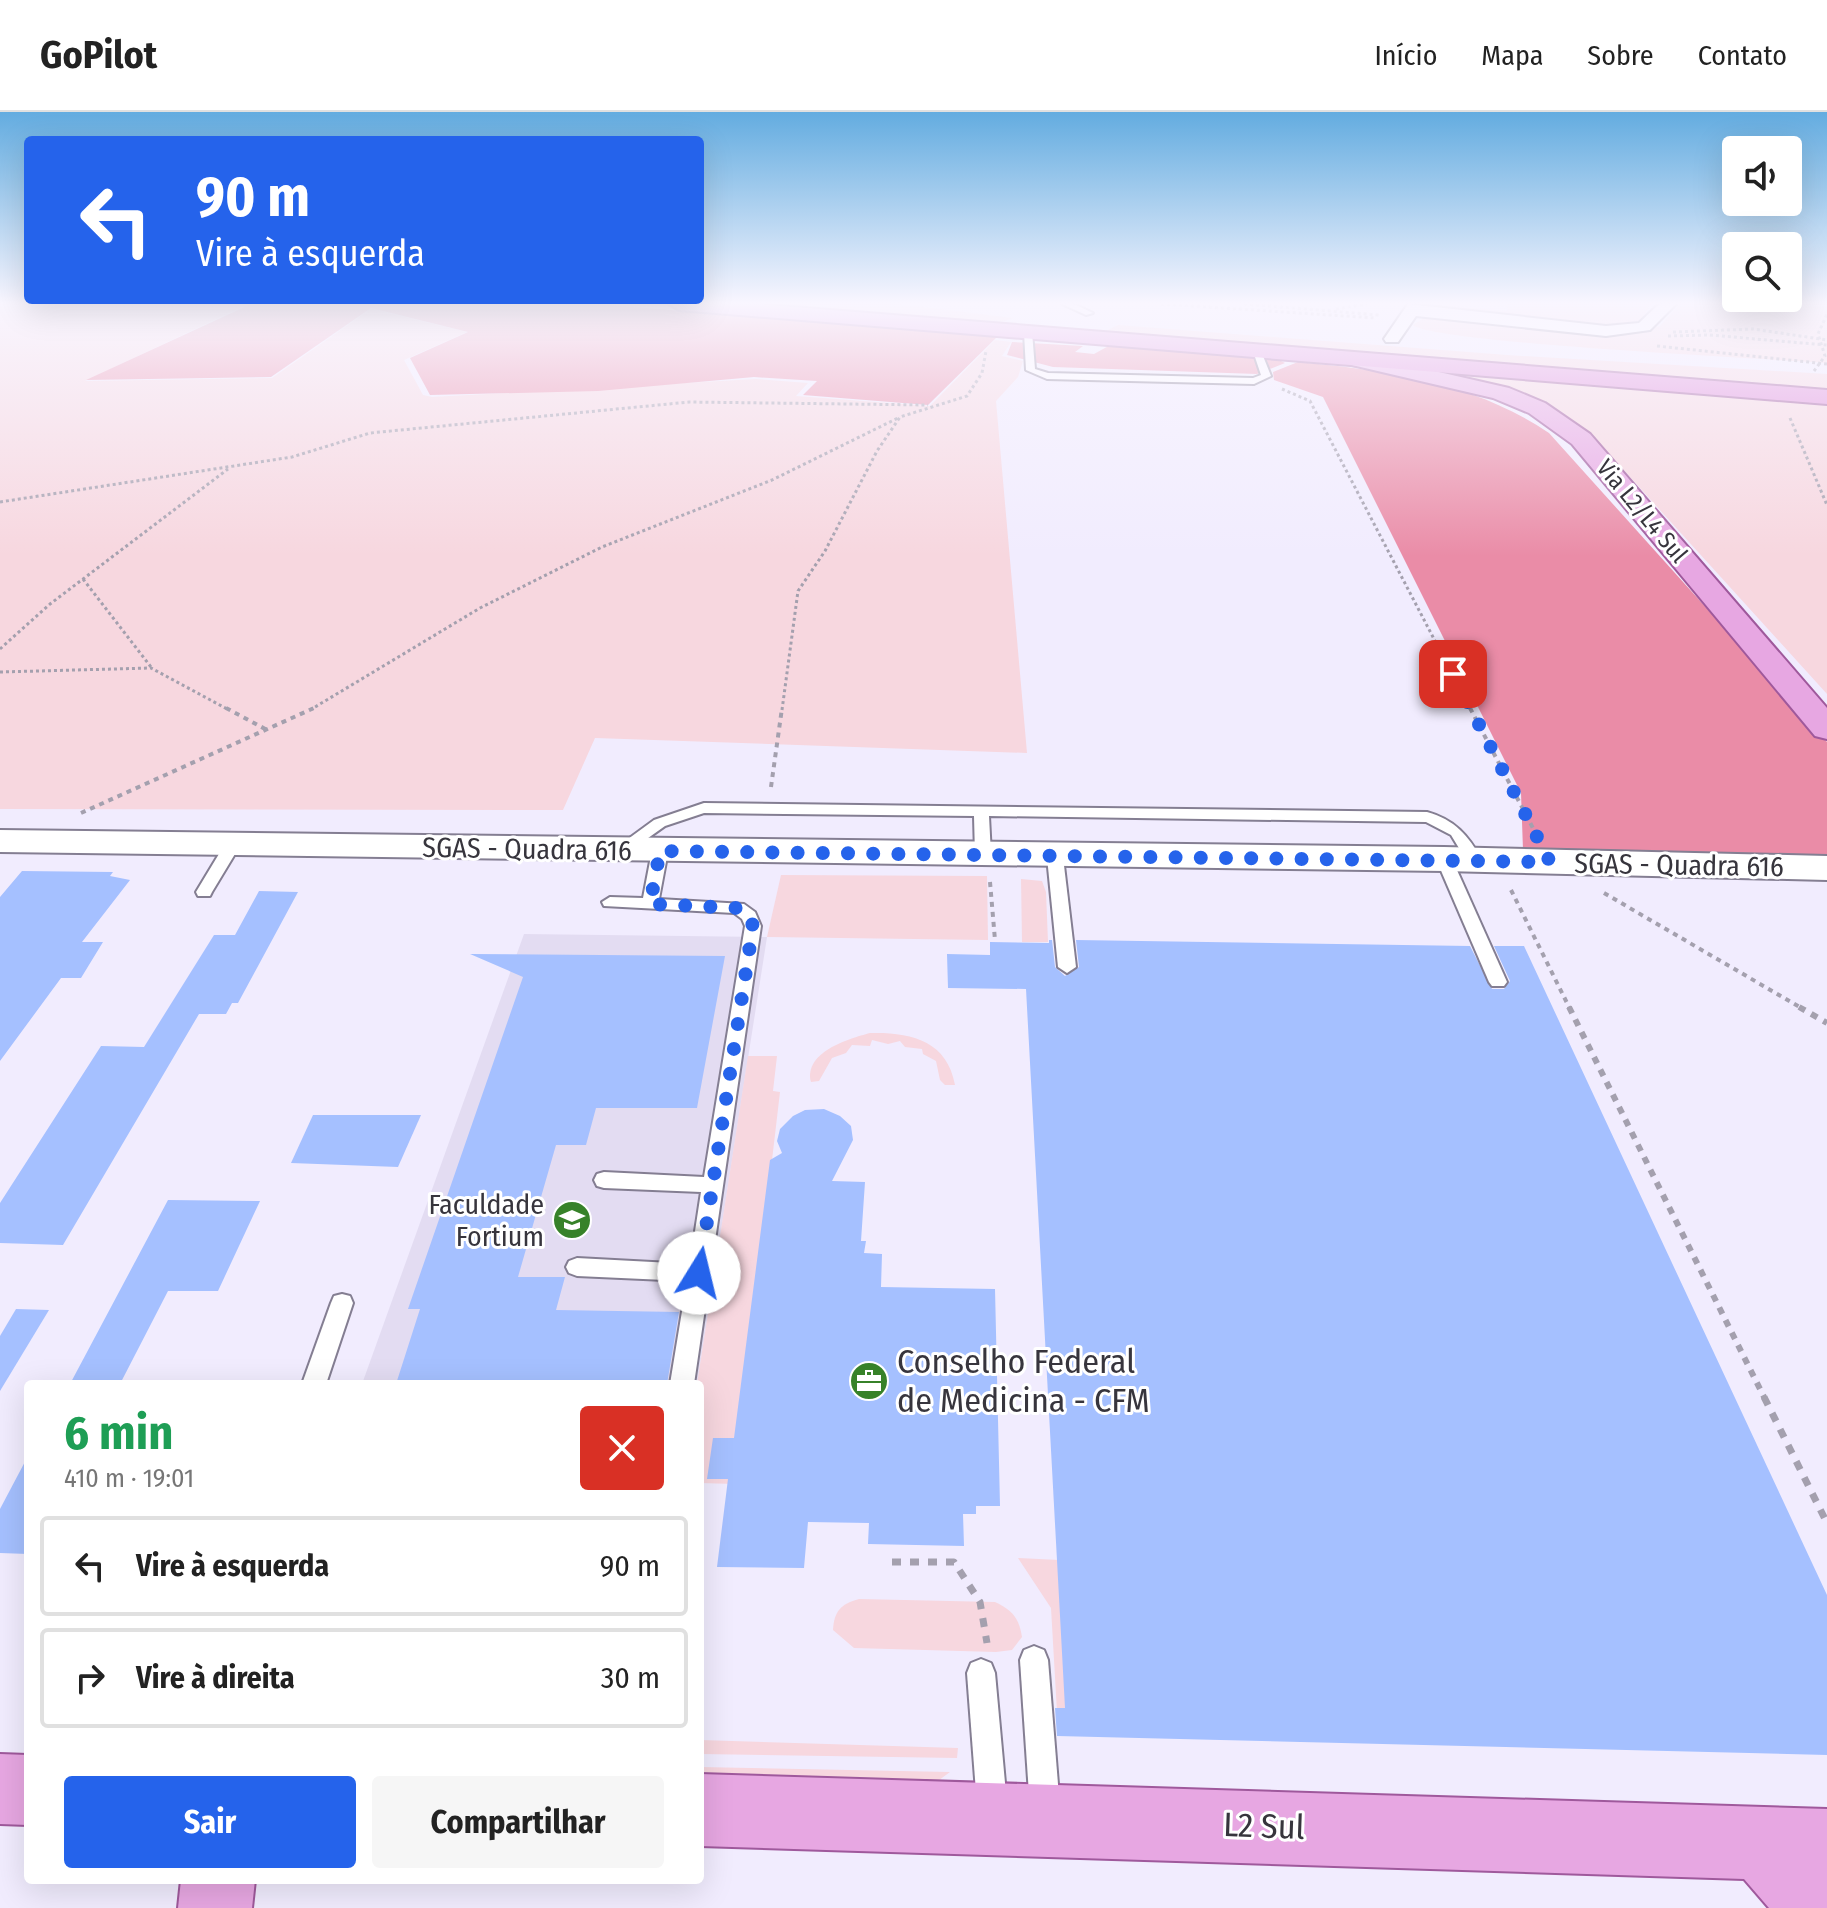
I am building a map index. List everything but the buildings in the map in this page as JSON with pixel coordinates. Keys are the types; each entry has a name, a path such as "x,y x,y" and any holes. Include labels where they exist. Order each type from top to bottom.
{"highway":[{"path":"1713,388 1827,397"}],"main road":[{"name":"Via L2/L4 Sul","path":"1479,388 1537,408 1581,439 1824,720"},
{"path":"0,1789 24,1790"},
{"name":"L2 Sul","path":"704,1810 1793,1843"},
{"path":"1793,1843 1818,1908"},
{"path":"215,1908 218,1884"}],"street":[{"name":"SGAS - Quadra 616","path":"0,841 1473,860 1827,868"}],"lane":[{"path":"621,850 645,828 676,814 704,808 1427,817 1447,822 1462,837 1473,860 1498,982"},
{"path":"981,811 983,855"},
{"path":"204,892 233,844"},
{"path":"650,904 660,851"},
{"path":"1055,857 1067,967"},
{"path":"610,902 738,908 749,916 753,926 683,1380"},
{"path":"604,1180 713,1185"},
{"path":"577,1267 699,1273"},
{"path":"315,1380 342,1303"},
{"path":"1019,1819 1034,1660"},
{"path":"981,1673 1019,1819"}],"path":[{"path":"50,842 86,809 295,719 480,608 588,554 772,480 928,405 967,396 972,388"},
{"path":"1279,388 1310,401 1550,862"},
{"path":"1779,393 1827,505"},
{"path":"0,502 292,457 370,433 689,402 928,405"},
{"path":"768,809 798,591 825,551 877,451 900,417"},
{"path":"0,649 83,579 229,468"},
{"path":"83,579 151,668 269,731"},
{"path":"0,672 151,668"},
{"path":"1473,860 1827,1523"},
{"path":"1599,891 1827,1023"}],"shaded area":[{"path":"0,388 419,388 423,395 432,397 597,388 804,388 796,396 930,406 948,388 1008,388 996,401 1027,753 595,738 563,810 0,809"},
{"path":"426,388 634,388 598,391 430,395"},
{"path":"810,388 945,388 928,405 803,395"},
{"path":"1297,388 1452,388 1520,416 1549,433 1827,742 1827,860 1523,850 1521,793 1323,397"},
{"path":"1499,388 1651,388 1827,402 1827,694 1590,433 1556,411"},
{"path":"1789,388 1827,388 1827,391"},
{"path":"781,875 987,876 988,940 767,937"},
{"path":"1021,879 1042,881 1046,892 1048,942 1022,942"},
{"name":"Faculdade Fortium","path":"524,934 767,937 698,1380 363,1380"},
{"path":"870,1033 899,1034 924,1042 944,1058 955,1085 945,1085 940,1080 936,1061 923,1054 922,1049 905,1047 900,1041 888,1044 872,1040 870,1046 852,1045 846,1053 832,1058 819,1081 811,1082 814,1063 821,1055 840,1043"},
{"path":"748,1056 777,1056 773,1091 780,1092 734,1484 704,1483 704,1380 698,1380"},
{"path":"1018,1558 1059,1560 1068,1711 1057,1712 1051,1608"},
{"path":"859,1599 995,1602 1014,1615 1022,1637 1012,1650 996,1652 854,1648 833,1630 840,1609"},
{"path":"704,1740 958,1748 957,1758 704,1754"},
{"path":"704,1767 950,1772 931,1786 704,1780"}],"place":[{"name":"Faculdade Fortium","path":"572,1220"},
{"name":"Conselho Federal de Medicina - CFM","path":"869,1381"}],"route":[{"path":"699,1273 753,926 749,916 738,908 650,904 660,851 1550,862 1453,674"}]}
